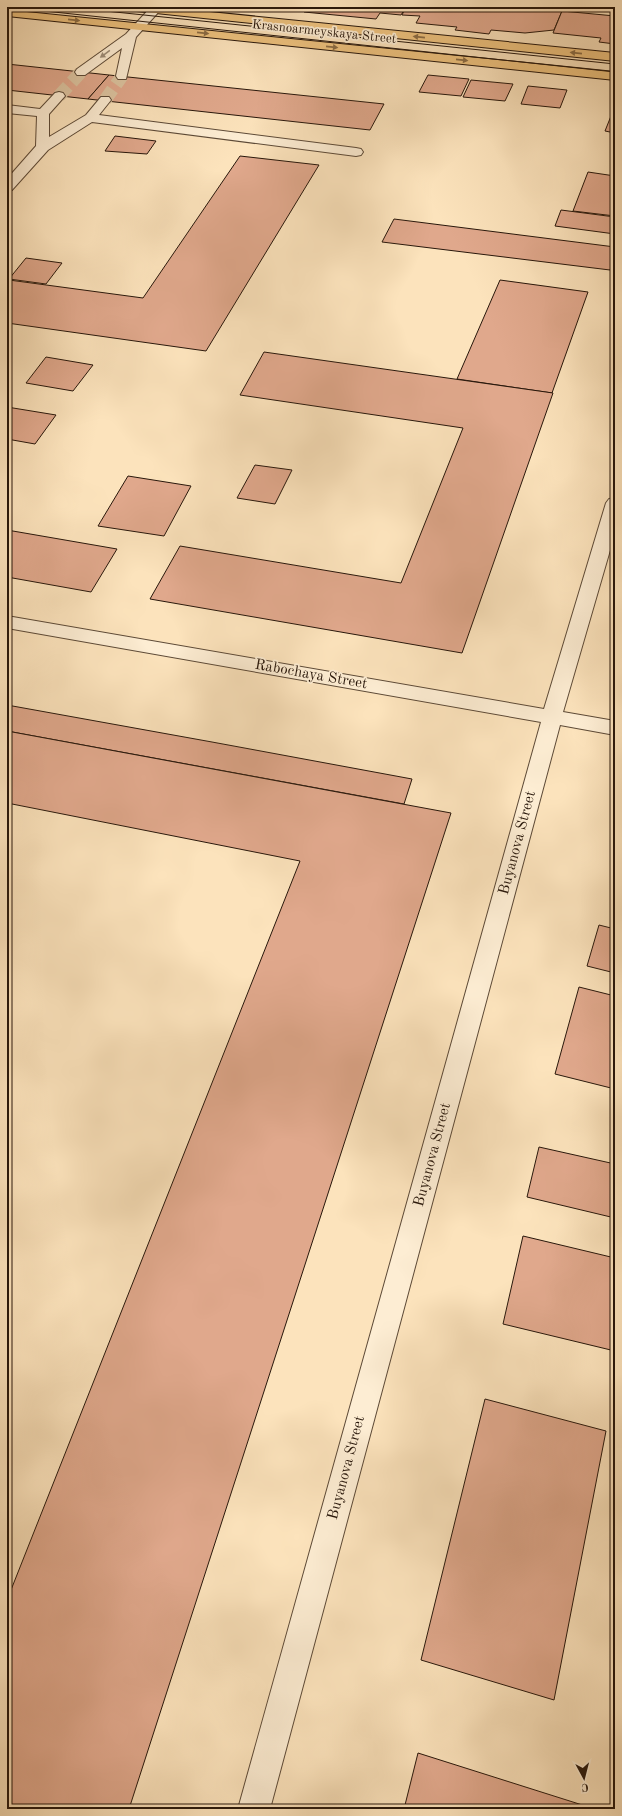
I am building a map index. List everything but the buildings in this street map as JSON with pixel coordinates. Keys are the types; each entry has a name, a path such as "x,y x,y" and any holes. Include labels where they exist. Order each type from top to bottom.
{"main road":[{"name":"Krasnoarmeyskaya Street","path":"127,7 156,8 615,58"},
{"name":"Krasnoarmeyskaya Street","path":"7,13 615,76"}],"street":[{"path":"81,72 130,36 140,27 156,8"},
{"path":"122,76 130,36"},
{"path":"44,147 43,114 60,96"},
{"path":"7,187 44,147 90,118 105,100"},
{"path":"7,109 43,114"},
{"path":"90,118 356,152"},
{"name":"Buyanova Street","path":"254,1809 552,717 615,503"},
{"name":"Rabochaya Street","path":"7,622 615,728"}],"tunnel":[{"path":"59,96 81,72"},
{"path":"105,100 122,76"}],"tram line":[{"path":"7,7 615,72"},
{"path":"67,7 615,64"}]}
